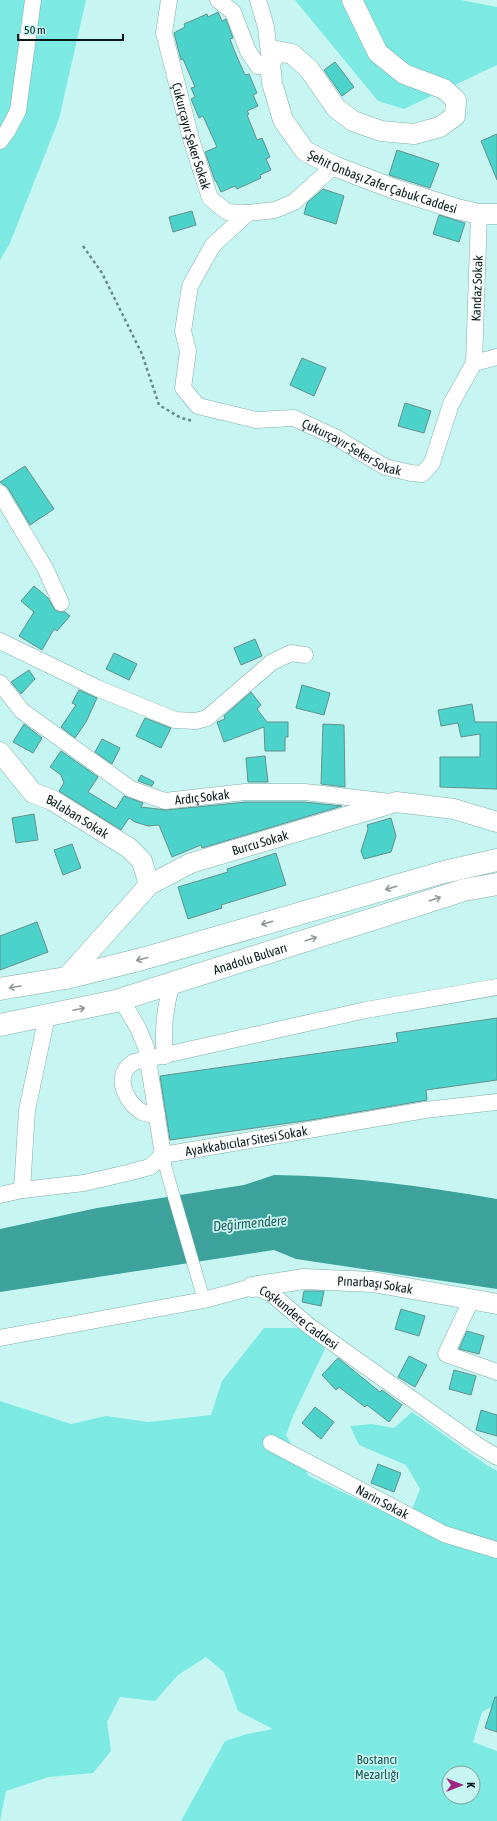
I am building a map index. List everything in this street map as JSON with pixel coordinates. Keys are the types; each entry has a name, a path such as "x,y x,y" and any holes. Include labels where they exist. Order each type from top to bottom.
{"highway":[{"name":"Anadolu Bulvarı","path":"0,989 66,978 150,957 444,872 497,860"},
{"name":"Anadolu Bulvarı","path":"0,1026 121,999 464,890 497,884"}],"street":[{"path":"0,141 8,130 18,111 33,0"},
{"name":"Çukurçayır Şeker Sokak","path":"169,0 164,33 191,139 210,198 227,212 248,213"},
{"path":"218,0 233,12 248,51 258,66 270,63 277,52 292,54 309,69 336,108 353,121 381,131 414,134 440,127 455,116 456,100 444,89 404,74 378,53 352,0"},
{"path":"258,0 266,26 270,63"},
{"name":"Şehit Onbaşı Zafer Çabuk Caddesi","path":"270,63 272,83 283,120 305,151 334,166 401,191 457,209 488,214"},
{"path":"248,213 275,210 294,202 334,166"},
{"name":"Çukurçayır Şeker Sokak","path":"248,213 213,245 190,286 183,331 188,352 183,388 198,406 256,420 294,418 337,438 385,467 410,474 422,474 432,463 451,404 474,363"},
{"name":"Kandaz Sokak","path":"474,363 488,214"},
{"path":"474,363 497,357"},
{"path":"0,493 45,568 61,603"},
{"path":"0,641 97,688 175,720 196,720 207,718 272,662 291,653 305,655"},
{"name":"Ardıç Sokak","path":"0,682 22,711 130,788 165,801 245,792 305,792 396,802"},
{"name":"Balaban Sokak","path":"0,752 33,793 52,800 129,848 142,861 149,885"},
{"name":"Burcu Sokak","path":"66,978 149,885 191,862 396,802 454,809 497,822"},
{"path":"165,1056 163,1041 164,1023 172,983"},
{"path":"157,1115 142,1112 134,1106 126,1095 124,1082 126,1069 134,1062 366,1010 497,987"},
{"path":"121,999 138,1028 146,1047 167,1173 203,1295"},
{"path":"22,1190 28,1110 47,1016"},
{"name":"Ayakkabıcılar Sitesi Sokak","path":"0,1195 22,1190 84,1183 127,1173 150,1167 164,1155 425,1110 497,1102"},
{"name":"Pınarbaşı Sokak","path":"252,1287 304,1279 373,1282 472,1298 497,1304"},
{"name":"Coşkundere Caddesi","path":"0,1338 203,1295 252,1287 273,1295 309,1326 477,1445 497,1457"},
{"path":"472,1298 446,1354 497,1372"},
{"name":"Narin Sokak","path":"272,1442 444,1534 497,1550"}],"path":[{"path":"83,246 102,273 142,354 159,405 181,418 195,421"}],"green space":[{"path":"0,0 86,0 59,119 10,243 0,260"},
{"path":"295,0 461,0 497,7 497,65 404,109 378,101"},
{"name":"Bostancı Mezarlığı","path":"264,1328 309,1328 325,1349 293,1416 286,1435 309,1476 407,1523 420,1489 406,1465 359,1445 350,1426 372,1424 394,1428 412,1412 497,1471 497,1704 482,1712 473,1742 497,1751 497,1821 181,1821 225,1741 247,1734 273,1729 238,1711 224,1672 206,1657 178,1675 155,1701 120,1697 107,1722 111,1751 93,1773 49,1777 6,1791 0,1821 0,1401 71,1424 106,1416 148,1422 211,1415 222,1381"}],"water":[{"name":"Değirmendere","path":"274,1175 330,1177 386,1182 497,1199 497,1289 296,1259 274,1250 0,1292 0,1229 97,1208 244,1185"}],"building":[{"path":"218,12 222,21 226,19 233,38 230,39 234,50 245,75 249,74 257,93 253,95 258,106 247,111 249,114 247,115 257,140 262,138 270,157 266,159 271,170 260,175 261,178 237,189 235,186 221,192 215,181 205,152 217,147 203,116 199,118 191,99 195,97 191,88 195,87 183,59 181,60 174,33 185,27 184,24 207,14 208,17"},
{"path":"335,62 354,87 342,96 324,70"},
{"path":"497,134 497,180 481,141"},
{"path":"397,150 439,164 430,188 389,175"},
{"path":"323,189 344,196 336,224 304,214 307,203"},
{"path":"192,211 196,225 173,232 169,217"},
{"path":"439,215 465,223 459,242 433,234"},
{"path":"302,358 326,368 314,396 290,385"},
{"path":"405,403 431,411 424,433 398,426"},
{"path":"25,466 54,509 30,525 8,488 0,482"},
{"path":"34,586 48,598 55,610 65,612 70,616 57,631 54,629 42,650 19,636 34,612 21,601"},
{"path":"255,639 262,656 241,665 234,648"},
{"path":"114,653 137,664 129,680 106,669"},
{"path":"29,670 35,679 21,694 11,682"},
{"path":"302,685 330,693 324,715 296,708"},
{"path":"79,690 97,698 86,722 75,738 61,727 76,705 72,703"},
{"path":"251,692 261,705 257,709 267,722 288,722 288,737 285,737 285,751 265,751 264,727 224,742 217,722 225,719 224,716"},
{"path":"472,704 475,722 497,722 497,789 440,787 440,757 480,757 480,734 461,737 458,723 441,726 438,710"},
{"path":"145,718 171,728 161,748 136,736"},
{"path":"24,724 42,738 33,753 13,742"},
{"path":"323,724 344,725 345,787 321,784"},
{"path":"102,739 120,748 112,764 95,752"},
{"path":"61,751 98,777 88,792 116,809 124,796 143,803 141,807 166,810 246,802 304,802 342,806 202,848 201,845 172,857 159,825 148,826 135,822 129,818 121,830 59,791 64,783 61,775 50,767"},
{"path":"265,756 268,782 248,782 246,758"},
{"path":"141,775 154,782 152,786 138,781"},
{"path":"34,814 38,840 16,843 12,818"},
{"path":"391,818 396,836 391,852 364,859 361,851 368,829 367,825"},
{"path":"72,844 81,868 63,875 54,850"},
{"path":"276,853 286,885 221,905 222,908 188,919 178,887 228,872 227,869"},
{"path":"37,922 48,952 0,970 0,936"},
{"path":"497,1018 497,1080 426,1090 427,1100 311,1120 170,1140 160,1076 398,1042 396,1033"},
{"path":"304,1291 324,1291 321,1306 302,1302"},
{"path":"401,1309 425,1316 419,1336 395,1329"},
{"path":"467,1331 484,1336 479,1354 459,1349"},
{"path":"409,1356 427,1365 415,1387 398,1377"},
{"path":"338,1358 380,1392 382,1390 402,1405 389,1422 367,1405 365,1407 339,1387 336,1390 322,1375"},
{"path":"454,1370 476,1376 471,1395 449,1389"},
{"path":"315,1407 334,1422 321,1439 302,1423"},
{"path":"481,1410 497,1415 497,1436 476,1430"},
{"path":"378,1464 401,1473 394,1492 371,1483"},
{"path":"495,1697 497,1697 497,1732 485,1728"}]}
